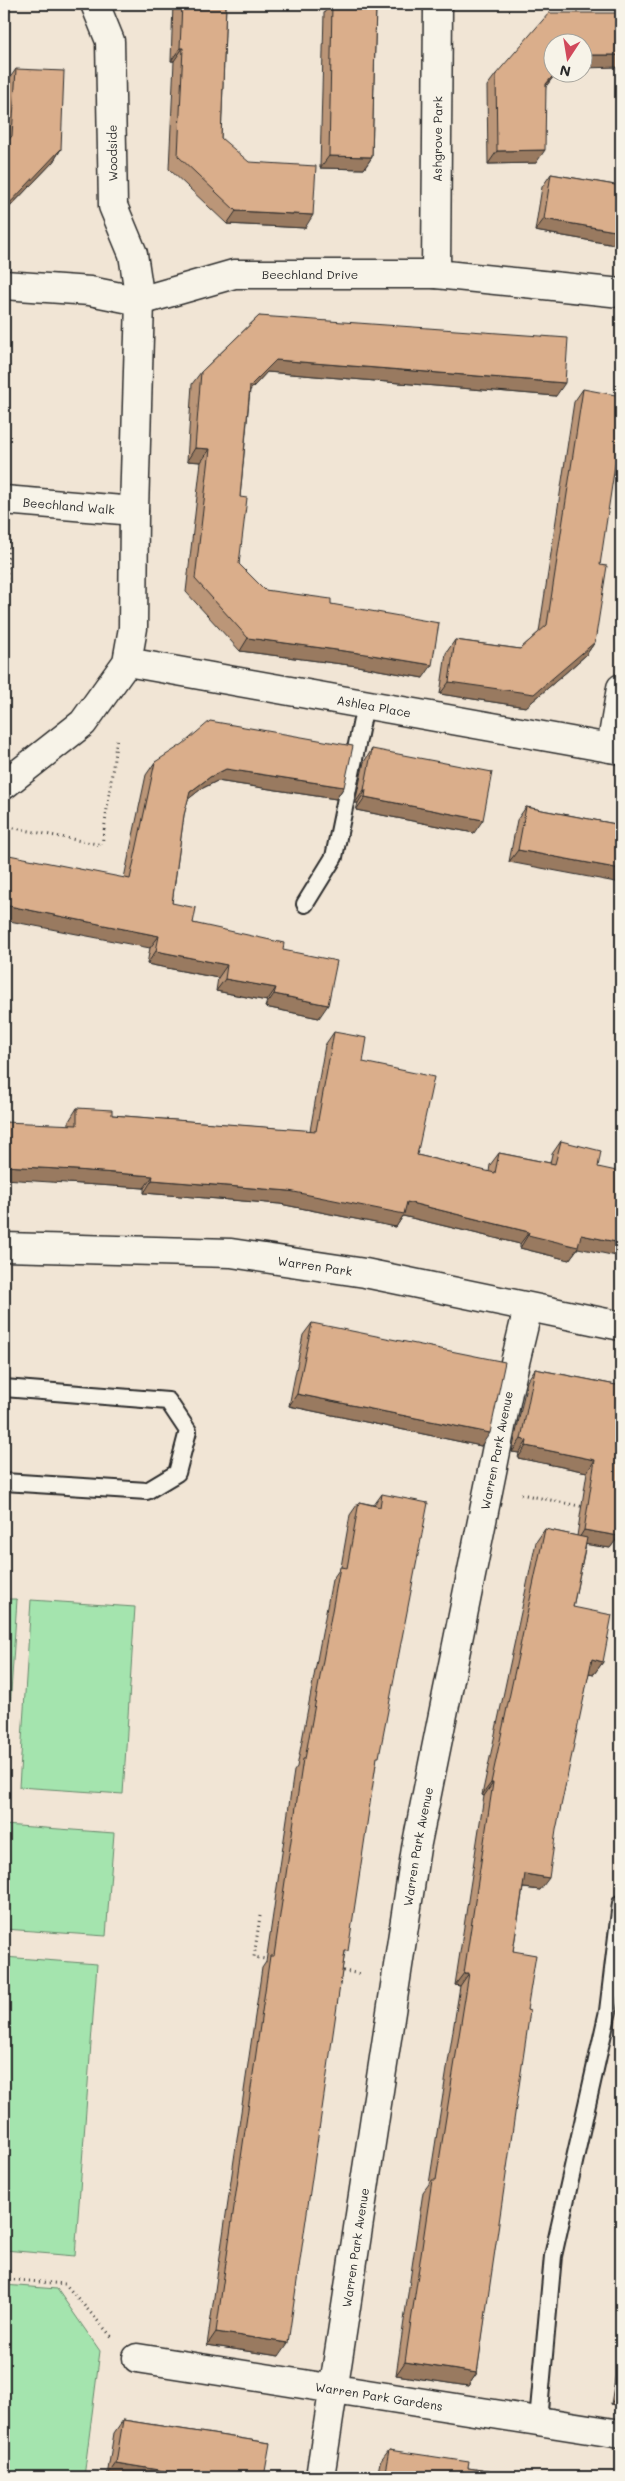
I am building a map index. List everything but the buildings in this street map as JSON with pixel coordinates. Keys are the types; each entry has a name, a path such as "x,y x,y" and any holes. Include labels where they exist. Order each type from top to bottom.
{"street":[{"name":"Woodside","path":"95,4 110,42 113,206 133,254 140,301 134,511 133,628 127,662"},
{"name":"Ashgrove Park","path":"436,274 438,4"},
{"name":"Beechland Drive","path":"4,285 90,291 140,301 234,274 436,274 621,293"},
{"name":"Beechland Walk","path":"8,501 134,511"},
{"path":"4,786 83,724 127,662"},
{"name":"Ashlea Place","path":"127,662 616,749"},
{"path":"616,749 621,688"},
{"name":"Warren Park","path":"4,1247 231,1253 365,1273 621,1326"},
{"name":"Warren Park Avenue","path":"320,2477 416,1848 508,1392 528,1308"},
{"name":"Warren Park Gardens","path":"137,2358 621,2434"}],"lane":[{"path":"305,904 334,858 364,704"},
{"path":"4,1388 168,1401 188,1431 177,1473 147,1491 4,1482"},
{"path":"538,2421 554,2256 608,2011 621,1903"}],"path":[{"path":"4,624 8,501"},
{"path":"4,826 102,845 119,722 108,688"},
{"path":"489,1488 593,1509"},
{"path":"260,1916 254,1957 273,1960"},
{"path":"330,1969 396,1979"},
{"path":"4,2279 64,2284 118,2343 137,2358"}],"green space":[{"path":"4,1599 17,1599 5,1786 4,1786"},
{"path":"31,1600 135,1607 123,1794 19,1787"},
{"path":"4,1825 114,1833 106,1936 4,1929"},
{"path":"4,1957 97,1964 75,2256 4,2250"},
{"path":"4,2285 57,2289 100,2351 84,2477 4,2477"}]}
